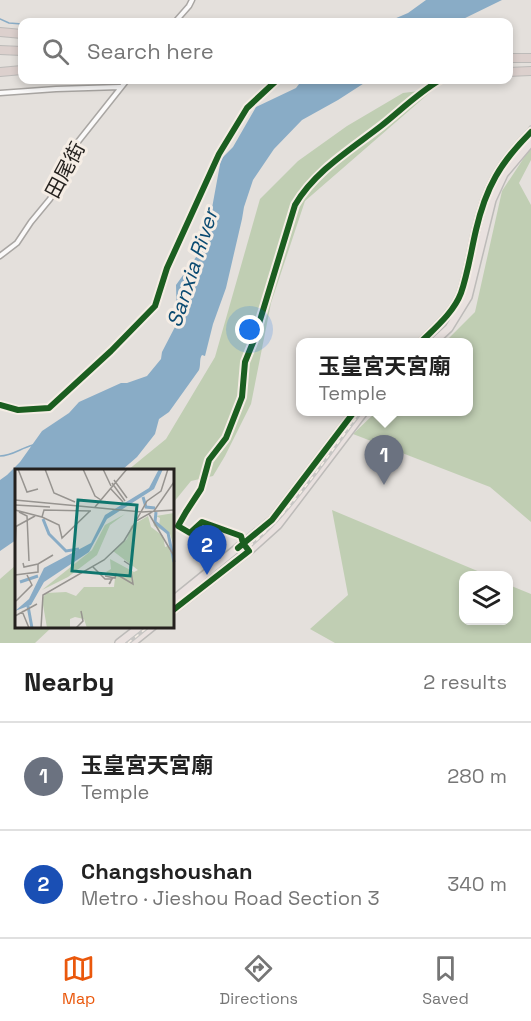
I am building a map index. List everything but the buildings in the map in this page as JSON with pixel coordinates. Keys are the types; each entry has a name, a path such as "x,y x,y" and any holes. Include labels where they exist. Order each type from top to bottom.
{"highway":[{"path":"0,34 18,35"},
{"path":"0,50 18,51"},
{"path":"513,58 531,58"},
{"path":"0,70 18,69"},
{"path":"513,72 531,71"}],"main road":[{"path":"425,338 441,323 459,297 479,214 497,171 531,132"},
{"path":"438,338 449,328 468,297 492,200 504,174 531,142"},
{"path":"174,599 272,520 350,416"},
{"path":"174,610 278,525 360,416"},
{"path":"120,643 140,628"},
{"path":"132,643 152,628"}],"street":[{"path":"178,18 192,0"},
{"name":"田尾街","path":"0,256 17,243 50,199 64,176 78,143 124,84"},
{"path":"0,93 121,87"}],"green space":[{"path":"434,89 305,201 271,303 251,404 213,476 191,481 174,502 174,469 129,469 166,439 215,357 260,199 298,161 347,126 403,93"},
{"path":"531,147 531,160 519,183 531,205 531,522 490,487 353,434 372,416 473,416 473,338 449,338 475,312 502,191"},
{"path":"332,510 477,571 459,571 459,625 513,625 513,587 531,594 531,643 335,643 310,629 348,595"},
{"path":"15,566 15,628 51,628 35,643 0,643 0,579"}],"water":[{"path":"426,0 502,0 465,18 396,18"},
{"name":"Sanxia River","path":"299,84 363,84 302,120 274,149 253,180 244,207 226,288 205,356 201,357 199,370 169,412 159,419 155,434 137,457 123,469 15,469 15,541 0,551 0,480 20,462 42,431 69,413 79,402 121,383 147,376 161,359 162,352 177,323 176,285 209,239 221,159 233,147 256,107 296,88"}],"waterway":[{"path":"0,19 18,24"},
{"path":"0,456 9,455 33,445"}],"railway":[{"path":"429,338 442,325 463,295 486,200 506,159 531,127"},
{"path":"174,606 239,555 276,521 309,482 358,416"},
{"path":"128,643 147,628"}],"cycle path":[{"path":"0,405 18,410 49,408 111,351 155,306 167,268 219,154 247,108 273,84"},
{"path":"174,609 249,551 241,536 202,522 190,533 178,526 201,489 209,460 226,438 242,397 245,362 254,340 295,205 323,171 434,84"},
{"path":"425,338 444,319 458,300 466,278 484,201 503,165 531,132"},
{"path":"238,548 272,520 351,416"}],"place":[{"name":"玉皇宮天宮廟","path":"384,485"},
{"name":"Changshoushan","path":"207,575"}]}
